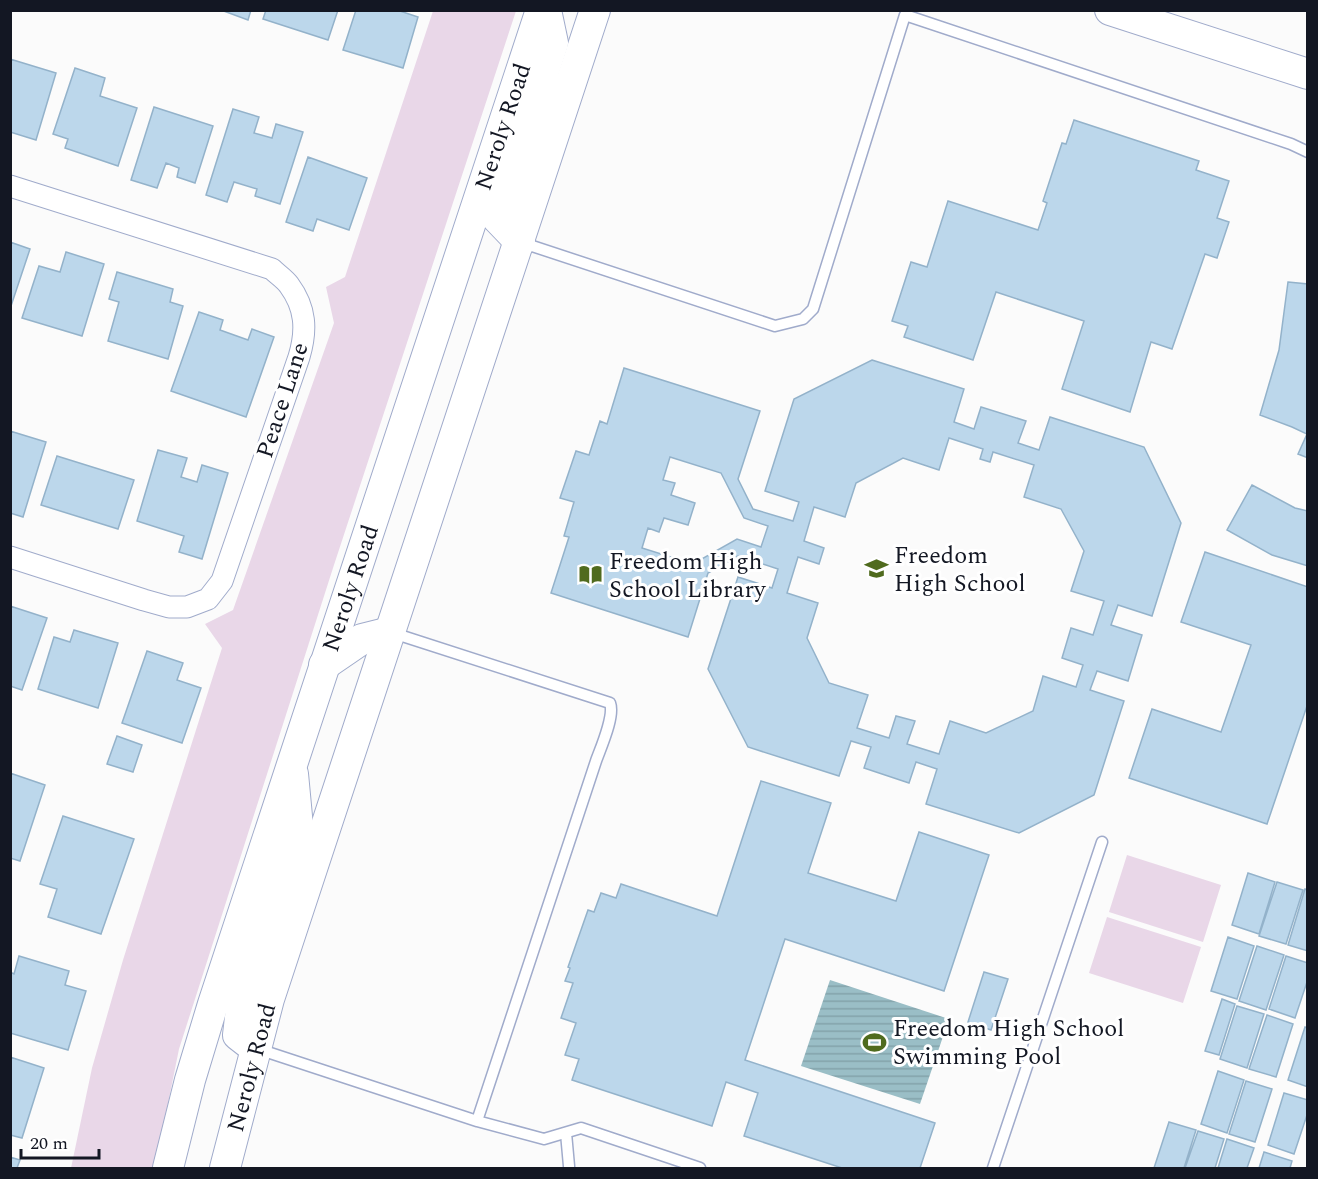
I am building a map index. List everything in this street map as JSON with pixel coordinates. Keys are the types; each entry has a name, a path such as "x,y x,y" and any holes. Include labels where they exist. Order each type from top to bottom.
{"street":[{"name":"Neroly Road","path":"168,1168 190,1080 220,982 541,10"},
{"path":"520,242 497,218 553,43 546,10"},
{"name":"Neroly Road","path":"225,1168 269,999 596,10"},
{"path":"1110,10 1308,74"},
{"name":"Peace Lane","path":"10,186 272,269 289,285 304,312 304,331 299,357 222,581 208,599 187,607 169,607 10,557"},
{"path":"324,665 362,639 390,632"},
{"path":"256,1048 238,1035 242,1000 298,827 292,762"}],"lane":[{"path":"520,242 775,326 803,319 813,309 905,15 1291,144 1308,152"},
{"path":"390,632 610,703 612,708 477,1122"},
{"path":"993,1168 1102,842"},
{"path":"256,1048 477,1122 544,1140 581,1128 700,1168"},
{"path":"566,1133 568,1168"}],"shaded area":[{"path":"433,11 516,11 333,568 179,1049 155,1168 71,1168 92,1068 123,960 222,648 205,624 233,610 334,323 326,287 345,277"},
{"path":"1127,855 1221,885 1203,942 1109,912"},
{"path":"1107,917 1201,947 1183,1003 1089,973"}],"water":[{"name":"Freedom High School Swimming Pool","path":"830,980 949,1019 920,1104 801,1066"}],"building":[{"path":"221,10 251,10 248,20"},
{"path":"266,10 338,10 328,40 263,19"},
{"path":"356,10 397,10 418,17 403,68 343,50"},
{"path":"10,59 56,73 36,140 10,132"},
{"path":"75,68 105,78 100,96 137,108 118,166 65,148 68,139 53,134"},
{"path":"154,107 213,126 195,183 177,177 179,168 166,163 157,188 131,180"},
{"path":"233,109 259,117 254,133 272,138 276,124 303,132 280,204 255,196 257,189 234,182 227,202 206,195"},
{"path":"1074,120 1199,161 1196,170 1229,181 1217,218 1229,222 1217,258 1205,254 1172,349 1151,342 1130,412 1062,389 1084,321 996,292 973,360 904,337 908,326 892,321 911,262 927,267 948,201 1038,230 1047,203 1043,201 1062,143 1066,144"},
{"path":"308,157 367,178 349,230 317,219 313,231 286,222"},
{"path":"10,242 30,249 11,306 10,306"},
{"path":"66,252 104,264 82,336 22,318 39,266 60,272"},
{"path":"117,272 173,289 170,302 183,306 168,359 108,341 119,302 109,299"},
{"path":"1288,282 1308,284 1308,458 1298,454 1307,434 1260,415 1279,350"},
{"path":"199,312 223,320 220,330 248,340 252,329 274,337 246,417 171,391"},
{"path":"872,360 964,389 954,422 974,429 981,407 1026,421 1018,443 1039,450 1050,417 1144,447 1181,523 1152,616 1118,605 1111,625 1142,635 1128,681 1097,671 1090,690 1124,701 1094,795 1019,833 926,804 937,769 916,762 909,783 864,768 871,747 851,741 839,776 748,747 708,669 738,577 772,588 778,569 738,556 708,573 688,637 551,593 569,537 564,536 574,502 560,498 576,451 589,455 600,421 607,424 624,368 760,411 738,479 753,509 793,521 799,502 765,491 794,399","holes":["949,438 983,449 980,459 990,462 993,452 1034,465 1024,497 1061,509 1084,551 1071,591 1104,601 1093,635 1071,628 1062,658 1083,665 1076,687 1043,676 1033,711 986,733 950,721 939,754 907,744 915,721 896,716 889,738 857,728 868,695 829,683 807,638 818,603 787,593 798,557 819,564 824,548 804,541 814,507 845,517 856,483 903,458 939,470","670,457 721,473 744,518 768,526 761,547 737,539 693,564 642,548 648,528 659,532 664,518 688,525 695,503 671,495 675,483 663,480"]},
{"path":"10,431 46,442 23,517 10,513"},
{"path":"158,450 187,458 181,477 197,482 202,465 228,473 202,559 179,552 184,536 137,521"},
{"path":"57,456 134,480 118,529 41,505"},
{"path":"1252,485 1295,508 1308,511 1308,566 1272,555 1227,530"},
{"path":"1205,552 1308,587 1308,703 1267,824 1129,778 1152,709 1221,732 1251,645 1181,622"},
{"path":"10,606 47,618 22,690 10,686"},
{"path":"74,630 118,643 98,708 38,689 54,637 70,642"},
{"path":"147,651 183,663 177,680 201,688 182,743 122,723"},
{"path":"117,736 142,745 133,772 107,764"},
{"path":"10,773 45,785 20,861 10,858"},
{"path":"761,781 831,803 808,873 896,901 919,832 989,855 944,991 785,939 745,1060 935,1123 920,1168 842,1168 744,1136 758,1093 726,1082 712,1126 572,1080 579,1059 565,1055 576,1023 561,1018 573,983 565,981 570,968 568,967 588,910 594,912 601,893 616,898 621,884 717,916"},
{"path":"63,816 134,839 101,934 48,917 57,889 40,884"},
{"path":"1248,873 1275,882 1259,934 1232,925"},
{"path":"1277,882 1303,890 1286,944 1259,936"},
{"path":"1305,889 1308,890 1308,951 1288,945"},
{"path":"1228,937 1254,946 1237,999 1211,991"},
{"path":"1257,946 1284,955 1266,1010 1239,1001"},
{"path":"19,956 69,971 65,985 86,991 68,1050 10,1033 10,972 14,974"},
{"path":"1286,956 1308,963 1308,979 1295,1018 1269,1009"},
{"path":"984,972 1008,979 991,1030 968,1022"},
{"path":"1222,999 1235,1004 1219,1055 1205,1051"},
{"path":"1237,1006 1264,1014 1247,1068 1220,1059"},
{"path":"1267,1015 1293,1024 1276,1077 1249,1069"},
{"path":"1305,1027 1308,1028 1308,1087 1288,1080"},
{"path":"10,1057 44,1068 22,1138 10,1135"},
{"path":"1218,1071 1244,1080 1227,1133 1201,1124"},
{"path":"1246,1081 1272,1089 1255,1142 1229,1134"},
{"path":"1284,1093 1308,1100 1308,1112 1294,1154 1268,1145"},
{"path":"1169,1122 1196,1130 1184,1168 1154,1168"},
{"path":"1198,1131 1224,1139 1215,1168 1185,1168"},
{"path":"1227,1139 1254,1148 1247,1168 1218,1168"},
{"path":"1264,1152 1292,1161 1290,1168 1259,1168"},
{"path":"10,1157 20,1160 17,1168 10,1168"}],"place":[{"name":"Freedom High School","path":"876,569"},
{"name":"Freedom High School Library","path":"591,575"},
{"name":"Freedom High School Swimming Pool","path":"875,1042"}]}
